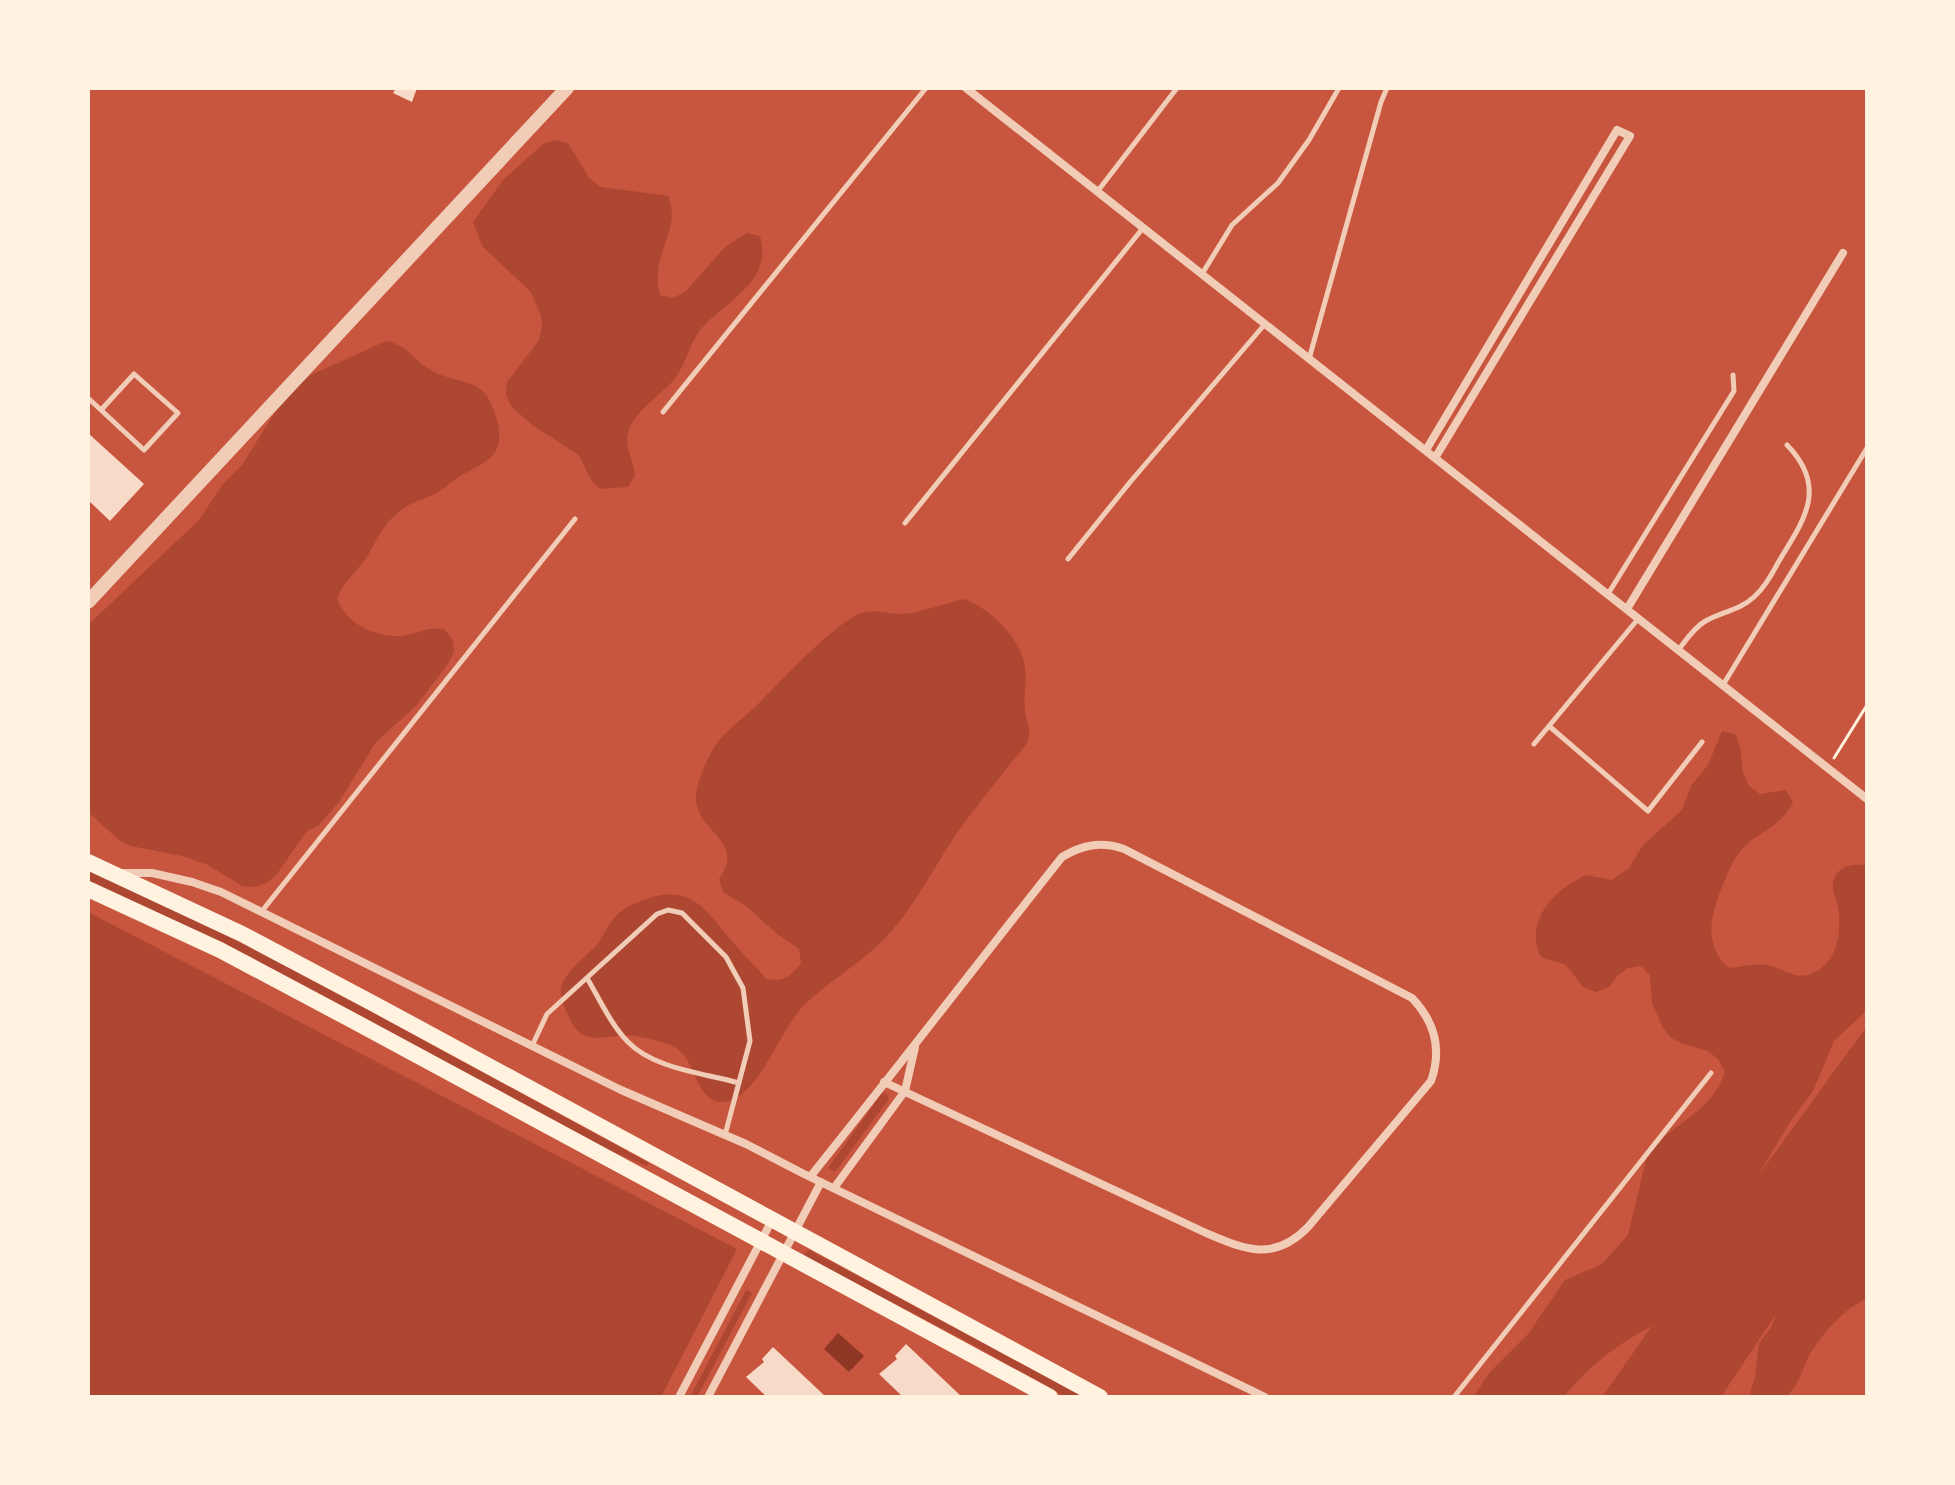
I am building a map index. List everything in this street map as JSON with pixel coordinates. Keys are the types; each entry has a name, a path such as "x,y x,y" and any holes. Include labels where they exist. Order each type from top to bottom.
{"main road":[{"path":"88,862 242,934 350,990 1100,1397"},
{"path":"88,889 220,950 1050,1397"}],"street":[{"path":"88,602 567,88"},
{"path":"971,89 1097,192 1867,799"},
{"path":"1426,450 1617,130 1630,136 1435,458"},
{"path":"1627,609 1843,253"},
{"path":"810,1177 884,1082 1062,857 1073,850 1097,844 1124,849 1412,998 1428,1018 1437,1051 1431,1081 1308,1227 1290,1242 1266,1250 1240,1248 884,1082"},
{"path":"114,873 152,873 192,882 262,911 621,1090 725,1135 1265,1397"},
{"path":"834,1188 905,1091 916,1042"},
{"path":"708,1397 821,1182"},
{"path":"679,1397 772,1220"}],"lane":[{"path":"663,412 926,88"},
{"path":"1097,192 1177,88"},
{"path":"1202,274 1232,225 1278,183 1309,140 1339,88"},
{"path":"1309,359 1376,117 1387,88"},
{"path":"905,523 1143,228"},
{"path":"1068,559 1265,324"},
{"path":"88,398 144,450 178,413 134,374 101,410"},
{"path":"1608,595 1734,391 1733,375"},
{"path":"1678,650 1704,622 1735,610 1755,596 1772,576 1805,518 1810,497 1807,476 1803,464 1787,445"},
{"path":"1723,686 1867,448"},
{"path":"262,911 575,519"},
{"path":"1534,744 1638,619"},
{"path":"1549,726 1648,811 1702,742"},
{"path":"532,1046 547,1014 657,914 668,910 682,913 726,957 743,988 750,1041 725,1135"},
{"path":"587,978 626,1040 638,1050 658,1061 739,1083"},
{"path":"1454,1397 1711,1073"}],"path":[{"path":"1828,768 1867,705"}],"shaded area":[{"path":"556,140 568,143 589,178 601,187 668,196 672,219 659,266 660,295 673,298 685,292 725,247 747,233 760,236 760,266 754,278 702,328 677,376 631,425 627,443 635,475 628,487 600,489 591,480 579,455 532,425 512,407 506,396 507,382 539,340 541,315 530,291 482,246 473,222 503,180 543,144"},
{"path":"386,341 402,347 432,371 483,391 497,420 499,443 484,463 394,516 343,586 337,599 355,622 381,634 401,636 433,629 445,630 453,640 454,652 448,664 416,706 376,742 339,802 319,825 307,831 268,882 255,887 242,886 208,865 182,856 131,846 119,840 88,812 88,625 199,520 222,485 242,465 279,406 297,386 309,376"},
{"path":"964,599 994,617 1018,646 1025,668 1029,736 1022,750 962,826 908,910 887,936 804,1005 752,1084 732,1100 712,1100 700,1086 681,1052 660,1041 625,1035 597,1038 581,1034 564,1006 561,987 618,914 646,899 678,895 690,899 710,914 766,979 782,979 797,968 801,963 799,949 746,906 723,892 719,879 726,866 727,855 718,837 704,821 696,800 706,763 727,731 846,621 864,612 911,613"},
{"path":"1722,731 1735,734 1740,746 1743,773 1749,786 1760,794 1786,790 1793,802 1783,817 1740,852 1720,893 1713,916 1712,938 1720,959 1729,968 1772,966 1802,976 1818,971 1831,957 1838,939 1834,878 1846,867 1867,866 1867,1001 1864,1013 1834,1041 1813,1091 1788,1125 1758,1176 1867,1026 1867,1299 1850,1308 1818,1341 1796,1384 1785,1397 1749,1397 1759,1343 1771,1328 1776,1314 1721,1397 1602,1397 1652,1326 1604,1357 1564,1397 1473,1397 1490,1372 1528,1334 1565,1280 1602,1264 1628,1235 1647,1156 1667,1134 1710,1099 1725,1072 1719,1060 1708,1051 1671,1038 1663,1028 1652,1003 1650,976 1642,966 1628,968 1609,987 1596,992 1583,987 1566,965 1541,957 1536,944 1539,919 1553,898 1586,875 1611,880 1629,868 1643,845 1682,810 1691,786 1708,765"},
{"path":"88,870 252,947 649,1163 647,1166 611,1151 249,956 88,881"},
{"path":"88,912 737,1249 661,1397 88,1397"},
{"path":"882,1093 887,1094 889,1099 835,1172 828,1168"},
{"path":"809,1250 1084,1397 1066,1397 959,1337 806,1258 804,1253"},
{"path":"746,1290 752,1293 697,1397 690,1397"},
{"path":"838,1333 864,1356 849,1372 824,1349"}],"building":[{"path":"396,88 417,88 412,102 393,93"},
{"path":"88,433 144,484 110,521 88,500"},
{"path":"906,1344 962,1397 903,1397 879,1374 897,1359 895,1356"},
{"path":"773,1347 826,1397 767,1397 746,1377 764,1362 762,1359"}]}
